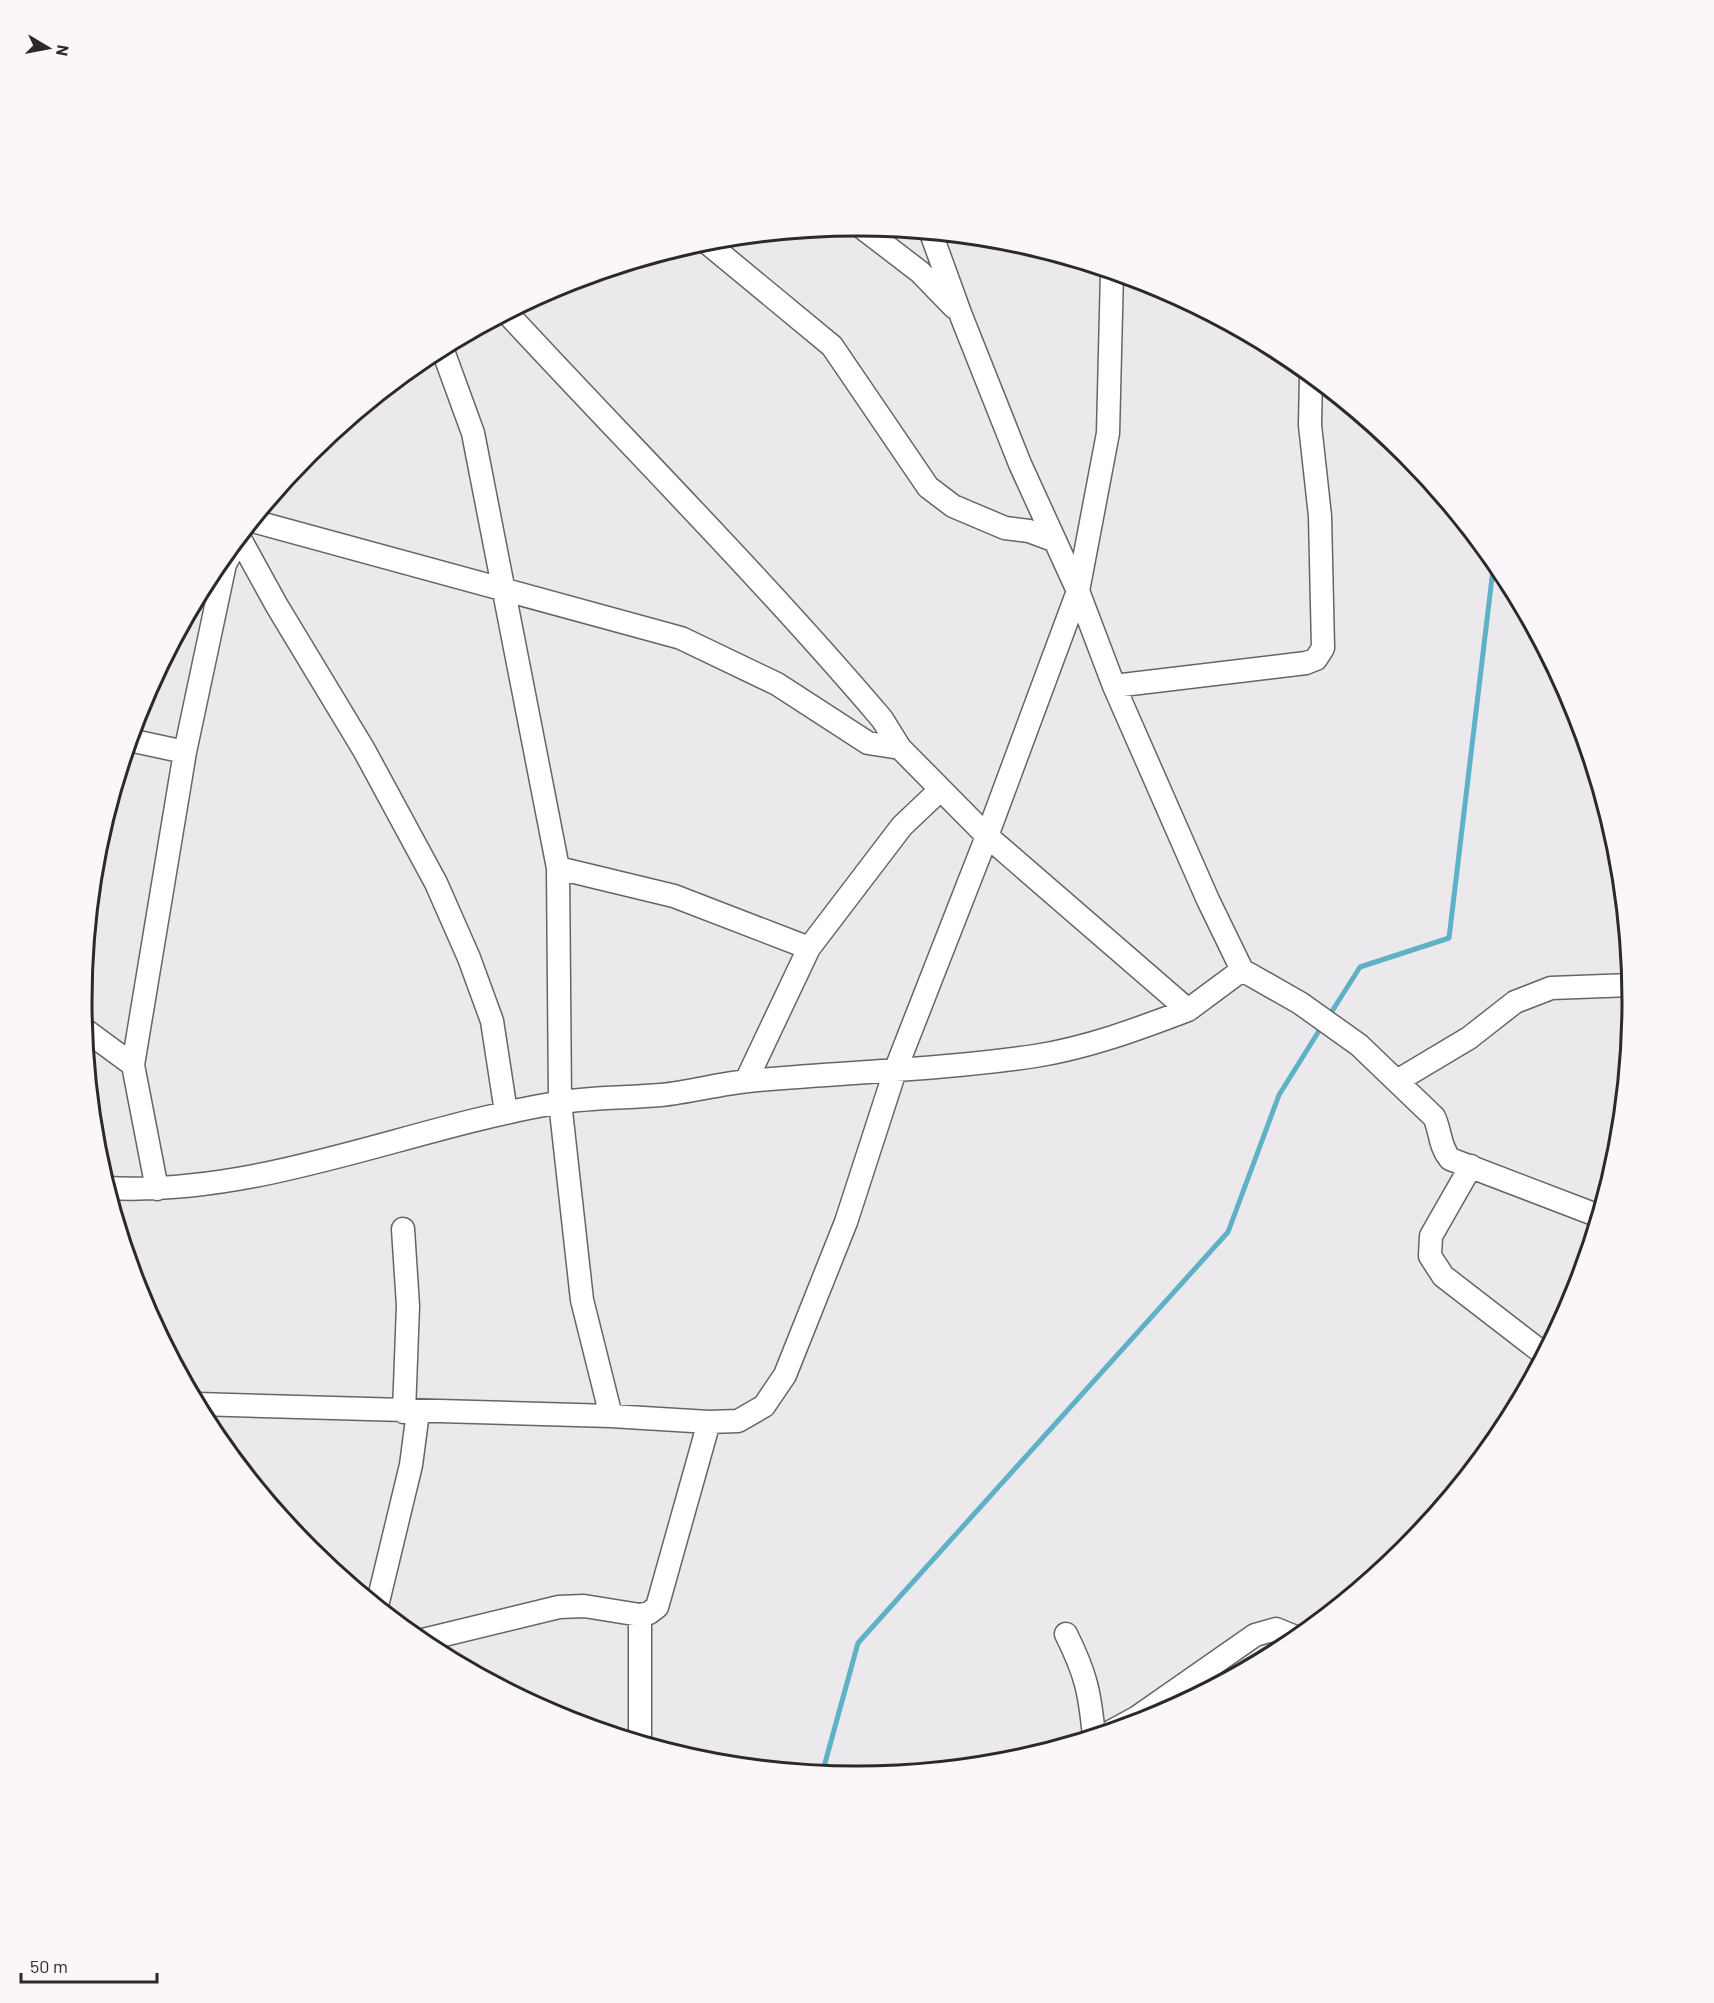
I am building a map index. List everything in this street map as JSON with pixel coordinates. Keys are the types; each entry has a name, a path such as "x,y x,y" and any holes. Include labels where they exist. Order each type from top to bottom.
{"street":[{"path":"875,237 920,272 960,313"},
{"path":"934,241 960,313 1053,540 1078,591 1114,686 1208,900 1242,970 1300,1004 1359,1045 1434,1117 1441,1143 1450,1159 1592,1213"},
{"path":"716,250 832,346 928,487 953,506 1005,528 1029,531 1053,540"},
{"path":"207,1404 610,1416 709,1422 738,1421 764,1406 785,1375 846,1222 895,1071 987,836 1078,591 1108,433 1112,280"},
{"path":"512,318 626,441 729,546 882,718 900,748 940,790 987,836 1188,1010"},
{"path":"445,357 473,434 505,588 558,868 560,1102 582,1300 610,1416"},
{"path":"1114,686 1306,663 1316,659 1323,648 1320,516 1310,425 1311,385"},
{"path":"260,523 505,588 681,638 777,684 868,743 900,748"},
{"path":"243,545 364,750 436,883 469,958 492,1021 506,1112"},
{"path":"157,1189 133,1065 185,752 223,573"},
{"path":"137,742 185,752"},
{"path":"746,1081 809,948 902,826 940,790"},
{"path":"558,868 685,900 809,948"},
{"path":"115,1188 157,1189 243,1178 315,1163 506,1112 560,1102 664,1094 746,1081 895,1071 1037,1056 1127,1034 1188,1010 1242,970"},
{"path":"1397,1081 1469,1038 1515,1002 1551,988 1622,985"},
{"path":"93,1035 133,1065"},
{"path":"1471,1166 1431,1236 1430,1256 1443,1276 1539,1350"},
{"path":"379,1599 411,1465 408,1306 403,1229"},
{"path":"432,1638 559,1607 584,1606 640,1615 649,1614 657,1607 709,1422"},
{"path":"640,1615 640,1735"},
{"path":"1148,1710 1255,1635 1276,1629 1288,1634"},
{"path":"1066,1634 1083,1668 1091,1701 1093,1729"}],"waterway":[{"path":"1329,1016 1360,967 1449,938 1492,575"},
{"path":"824,1766 858,1643 1228,1232 1279,1095 1322,1026"}]}
